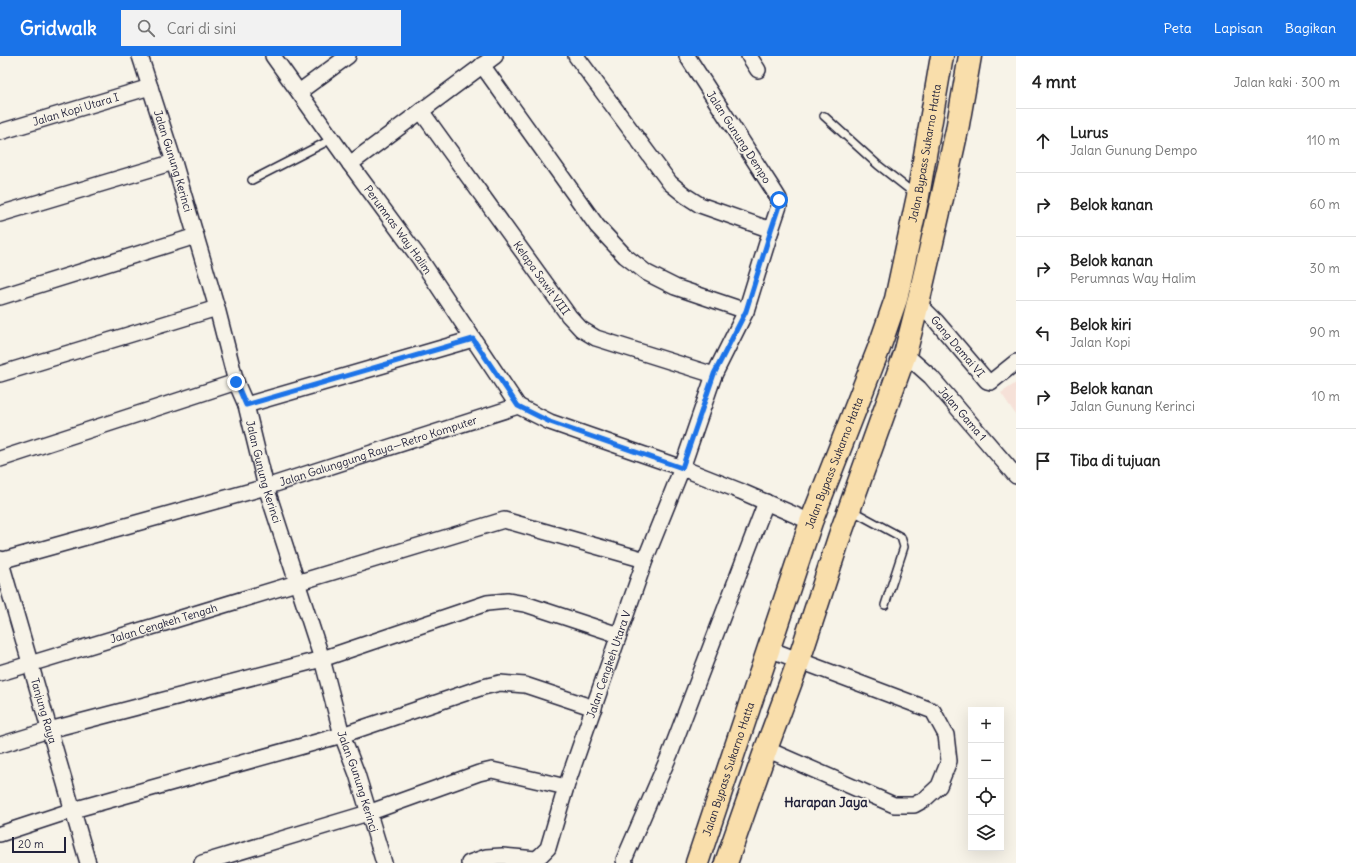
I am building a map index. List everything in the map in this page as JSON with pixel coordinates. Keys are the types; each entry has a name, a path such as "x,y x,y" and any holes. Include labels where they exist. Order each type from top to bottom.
{"highway":[{"name":"Jalan Bypass Sukarno Hatta","path":"697,863 811,522 879,348 896,299 918,196 942,56"},
{"path":"726,863 799,660 850,508 905,354 918,304 957,130 970,56"},
{"path":"792,581 824,587"}],"street":[{"name":"Jalan Gunung Kerinci","path":"140,56 196,236 217,308 236,382 246,405 266,487 322,659 342,735 384,863"},
{"name":"Perumnas Way Halim","path":"273,56 420,259 518,406"},
{"path":"299,92 348,56"},
{"path":"350,164 494,56"},
{"path":"576,56 670,183 700,205 771,230"},
{"name":"Jalan Gunung Dempo","path":"682,468 714,374 746,311 779,206 779,200 687,56"},
{"path":"749,56 758,70"},
{"path":"482,65 597,226 625,256 647,273 675,287 746,311"},
{"name":"Jalan Kopi Utara I","path":"0,132 150,86"},
{"name":"Kelapa Sawit VIII","path":"421,111 569,316 582,329 596,338 714,374"},
{"path":"0,214 174,162"},
{"path":"0,297 196,236"},
{"name":"Gang Damai VI","path":"918,304 936,321 987,381 991,382 1016,362"},
{"path":"0,374 217,308"},
{"path":"246,405 473,339"},
{"name":"Jalan Gama 1","path":"905,354 931,377 1016,476"},
{"path":"0,460 236,382"},
{"path":"518,406 550,422 682,468 811,522"},
{"name":"Jalan Galunggung Raya—Retro Komputer","path":"0,561 266,487 518,406"},
{"name":"Jalan Cengkeh Utara V","path":"470,863 486,857 502,856 536,859 548,848 566,787 619,635 646,560 682,468"},
{"path":"625,863 624,860 670,754 766,502"},
{"name":"Jalan Cengkeh Tengah","path":"0,673 504,520 646,560"},
{"name":"Tanjung Raya","path":"0,561 88,863"},
{"path":"0,745 49,730 322,659 487,603 507,601 525,604 619,635"},
{"path":"766,749 894,805 914,805 925,800 939,786 948,761 946,735 933,711 769,649"},
{"path":"0,834 73,810 342,735 484,687 500,683 525,685 594,708"},
{"path":"202,863 368,813 479,773 492,770 566,787"}],"lane":[{"path":"824,116 878,165 918,196"},
{"path":"252,180 332,139"},
{"path":"850,508 901,537 904,548 885,604"}],"shaded area":[{"path":"1016,383 1016,415 1001,393"}],"district":[{"name":"Harapan Jaya","path":"826,802"}],"route":[{"path":"236,382 246,405 473,339 518,406 550,422 682,468 714,374 746,311 779,206 779,200"}]}
